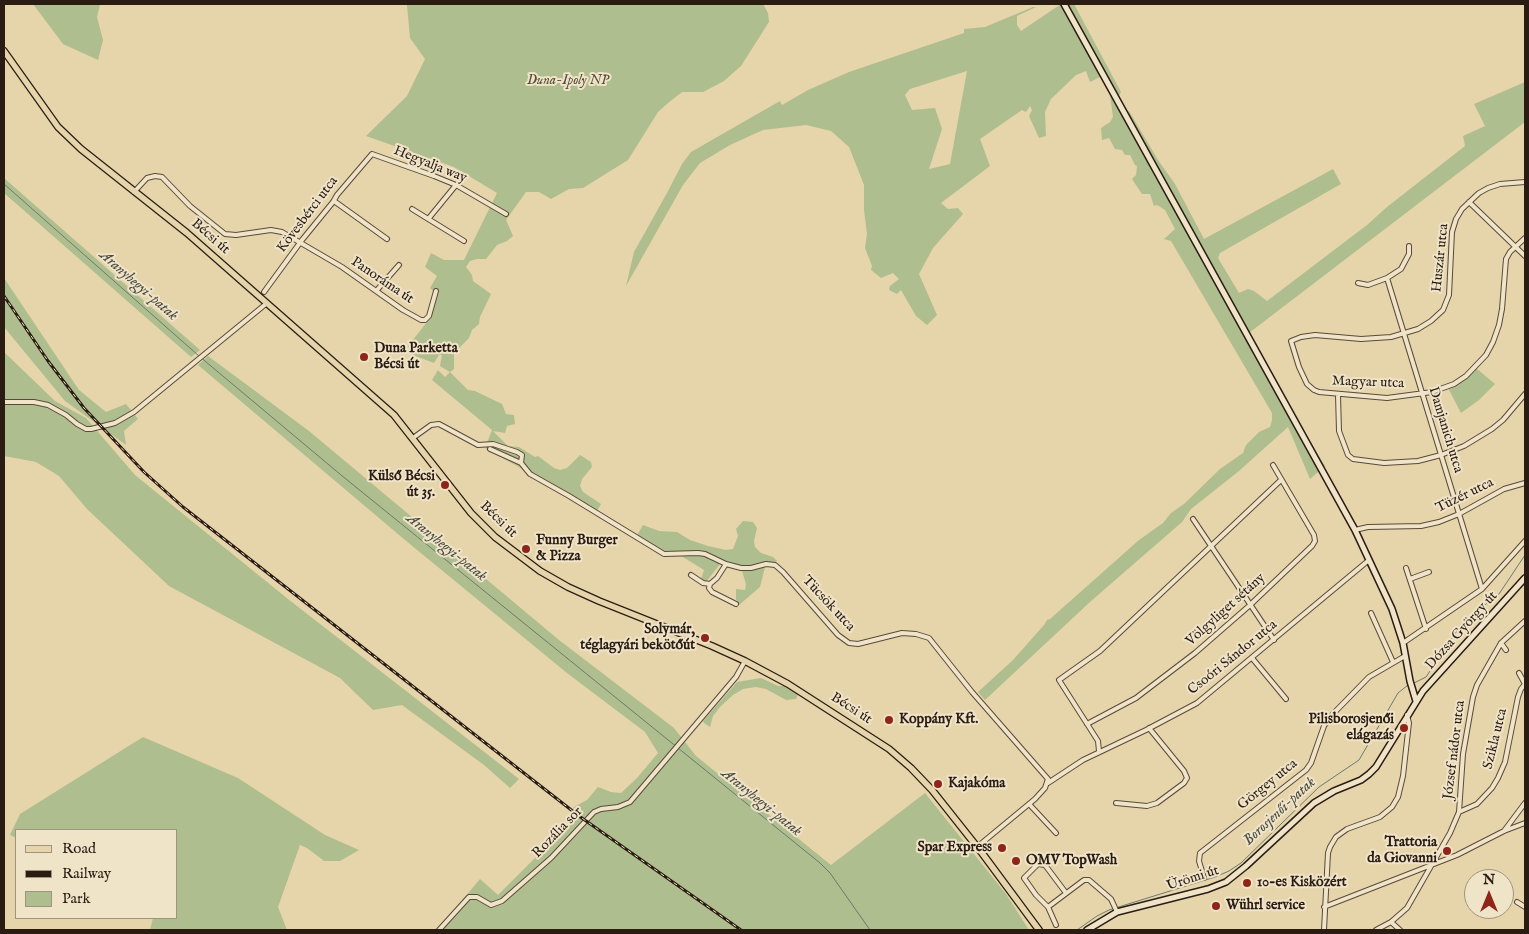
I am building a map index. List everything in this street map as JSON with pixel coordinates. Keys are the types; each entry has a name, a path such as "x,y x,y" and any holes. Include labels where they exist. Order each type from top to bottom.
{"main road":[{"name":"Bécsi út","path":"4,51 58,127 81,149 187,233 394,415 471,514 495,537 540,571 568,587 745,662 811,697 889,749 922,778 977,847 1037,930"}],"street":[{"path":"1064,4 1355,530 1392,609 1403,643 1416,701"},
{"name":"Hegyalja way","path":"372,154 456,185 506,214"},
{"name":"Kövesbérci utca","path":"264,292 300,242 372,154"},
{"name":"Panoráma út","path":"134,192 147,178 159,176 166,179 190,206 225,234 236,236 275,230 300,242 377,290 403,310 425,320 429,316 436,291"},
{"name":"Huszár utca","path":"1292,341 1308,335 1361,339 1404,334 1418,329 1439,316 1447,304 1450,285 1452,232 1456,219 1469,202 1488,188 1500,184 1525,182"},
{"path":"429,218 456,185"},
{"path":"334,201 387,239"},
{"path":"1469,202 1525,256"},
{"path":"412,209 464,241"},
{"name":"Magyar utca","path":"1292,341 1299,366 1310,388 1318,392 1387,398 1440,390 1460,380 1477,366 1486,355 1499,326 1506,259 1525,238"},
{"path":"1358,283 1368,285 1387,278 1401,269 1409,254 1409,246"},
{"path":"377,290 399,265"},
{"name":"Damjanich utca","path":"1387,278 1482,589"},
{"path":"4,402 42,403 54,408 82,427 91,429 124,419 267,303"},
{"path":"1338,394 1337,414 1339,430 1350,457 1376,462 1401,463 1441,455 1464,446 1492,430 1525,394"},
{"name":"Tücsök utca","path":"413,438 431,424 441,425 478,445 493,444 517,452 522,455 521,463"},
{"name":"Tücsök utca","path":"490,449 521,463 530,474 664,554 705,554 726,564 741,568 770,564 776,566 816,608 838,635 849,643 858,644 902,633 916,634 929,638 1018,745 1046,775 1048,783"},
{"name":"Völgyliget sétány","path":"1086,724 1136,698 1195,653 1249,606 1312,546 1315,540 1314,535 1273,465"},
{"path":"1099,751 1098,741 1059,680 1100,651 1282,480"},
{"path":"1524,483 1525,490"},
{"name":"Tüzér utca","path":"1355,530 1368,527 1420,526 1439,522 1459,514 1504,489 1524,483"},
{"path":"1192,519 1249,606 1274,640"},
{"path":"1403,643 1482,589 1525,541"},
{"name":"Csoóri Sándor utca","path":"1048,783 1099,751 1149,728 1196,703 1369,560"},
{"path":"691,575 703,583 710,584 717,578 726,564"},
{"path":"1406,568 1426,629"},
{"path":"1410,579 1429,572"},
{"name":"Dózsa György út","path":"1416,701 1423,690 1525,578"},
{"path":"710,584 712,592 736,604"},
{"path":"1371,613 1393,662"},
{"name":"József nádor utca","path":"1376,930 1401,914 1413,900 1450,833 1459,812 1471,703 1477,685 1502,642 1525,621"},
{"path":"1502,642 1506,650"},
{"name":"Görgey utca","path":"1204,878 1198,861 1200,852 1306,770 1311,763 1324,726 1330,717 1369,677 1405,656"},
{"path":"1252,658 1286,699"},
{"name":"Rozália sor","path":"439,930 469,898 477,897 491,906 502,901 550,858 589,816 601,809 618,807 630,802 736,677 745,662"},
{"name":"Szikla utca","path":"1459,812 1477,804 1492,788 1505,762 1518,697 1525,684 1519,672"},
{"name":"Ürömi út","path":"1088,930 1116,911 1211,888 1232,878 1319,799 1361,780 1369,774 1376,767 1416,701"},
{"path":"1324,930 1328,853 1332,842 1347,829 1383,815 1392,808 1398,798 1403,776 1409,723 1407,715"},
{"path":"1116,803 1147,806 1158,803 1184,783 1187,778 1184,771 1149,728"},
{"path":"977,847 1029,804 1048,783"},
{"path":"1504,831 1525,803"},
{"path":"1029,804 1056,833"},
{"path":"1324,906 1457,855 1504,831 1525,823"},
{"path":"1056,925 1048,907 1036,895 1024,878 1038,864 1045,865 1066,893"},
{"path":"1048,907 1084,880 1089,880 1111,899 1116,911"},
{"path":"1517,902 1525,907"},
{"path":"1390,922 1400,930"}],"green space":[{"path":"33,4 100,4 97,17 103,40 98,60 63,44"},
{"name":"Duna-Ipoly NP","path":"405,4 763,4 768,13 769,22 741,66 724,81 703,92 682,92 668,103 658,112 628,160 583,188 569,189 551,199 539,192 526,192 506,220 513,236 497,245 486,259 470,261 466,267 472,275 473,281 491,294 480,317 479,324 472,330 469,338 454,353 454,369 450,372 440,366 442,355 439,355 434,363 413,355 408,346 431,317 435,301 434,292 430,288 437,276 425,267 431,253 444,260 464,260 497,193 454,167 366,136 407,96 425,59 410,38 407,5"},
{"path":"1061,4 1074,4 1121,92 1119,96 1106,74 1090,82 1086,71 1076,75 1051,99 1045,112 1046,136 1039,138 1029,116 1032,110 1030,106 1026,112 1022,110 980,139 990,166 941,203 948,209 958,208 963,214 933,248 919,274 937,315 927,325 916,316 901,290 897,294 889,290 890,286 899,279 893,273 881,278 871,270 872,266 865,248 867,234 864,210 864,185 849,147 831,131 806,125 763,130 730,145 700,163 683,185 626,286 634,252 682,164 691,152 780,101 782,105 808,90 849,72 964,33 964,29 985,27 1036,7 1017,16 1017,25 1021,31","holes":["967,71 950,164 929,169 942,129 935,108 912,110 905,95 910,89"]},
{"path":"1525,82 1525,122 1245,336 1325,466 1310,479 1288,427 1239,471 1191,509 1182,522 1090,602 985,700 978,692 1013,660 1047,620 1139,540 1163,523 1171,513 1184,504 1220,469 1243,453 1246,445 1259,432 1270,427 1272,420 1272,413 1171,241 1164,239 1175,229 1165,210 1157,205 1154,206 1150,194 1142,194 1132,179 1136,175 1137,166 1130,155 1125,155 1122,150 1115,149 1109,138 1102,140 1101,128 1110,122 1113,117 1110,95 1112,94 1123,114 1129,111 1158,160 1175,184 1204,239 1333,169 1341,184 1220,253 1218,258 1239,293 1248,289 1254,291 1267,301 1367,225 1465,146 1463,136 1485,126 1474,104"},
{"path":"4,178 200,350 191,357 4,193"},
{"path":"4,278 79,390 106,412 126,404 138,419 124,431 126,445 65,401 4,327"},
{"path":"4,352 55,401 86,418 135,475 288,599 519,779 510,788 484,765 402,705 373,710 340,678 169,586 87,509 59,476 36,462 4,456"},
{"path":"208,356 309,431 559,640 674,728 696,756 831,865 925,793 1006,894 1029,930 437,930 480,879 498,895 562,831 570,820 574,807 587,800 598,787 611,792 621,793 637,778 658,753 645,732 567,673 405,540 198,365"},
{"path":"1476,368 1495,384 1479,400 1461,413 1448,388 1467,377"},
{"path":"438,370 445,377 450,372 468,390 475,391 502,404 506,414 514,415 515,424 507,426 505,433 493,431 508,446 519,447 560,470 567,468 580,455 591,462 592,467 582,479 580,486 583,492 601,504 597,511 485,448 492,430 432,380"},
{"path":"743,521 753,522 757,528 754,541 755,547 761,553 773,557 777,561 773,565 765,567 760,587 739,605 736,599 736,589 745,590 746,584 742,571 720,564 706,582 701,579 704,570 678,554 669,554 636,537 643,525 659,531 677,532 690,540 708,546 726,550 733,549 738,536 736,529"},
{"path":"761,678 778,686 784,686 798,694 796,699 786,700 766,689 756,687 743,689 720,707 713,716 710,727 704,723 703,721 737,682"},
{"path":"143,737 238,778 325,835 359,850 340,861 324,861 300,845 278,907 287,930 150,930 153,919 178,919 178,829 15,829 15,838 10,835 20,814"}],"waterway":[{"name":"Aranyhegyi-patak","path":"4,184 199,356 341,475 820,863 830,873 870,930"},
{"name":"Borosjenői-patak","path":"1412,684 1426,677 1463,622 1499,594 1525,555"},
{"name":"Borosjenői-patak","path":"1077,930 1109,910 1215,877 1241,863 1319,787 1359,760 1398,693 1408,685"}],"railway":[{"path":"4,296 48,361 84,408 144,472 183,507 579,816 741,930"}],"place":[{"name":"Duna Parketta Bécsi út","path":"364,357"},
{"name":"Külső Bécsi út 35.","path":"445,485"},
{"name":"Funny Burger & Pizza","path":"526,549"},
{"name":"Solymár, téglagyári bekötőút","path":"705,638"},
{"name":"Koppány Kft.","path":"889,720"},
{"name":"Pilisborosjenői elágazás","path":"1404,728"},
{"name":"Kajakóma","path":"938,784"},
{"name":"Spar Express","path":"1002,848"},
{"name":"Trattoria da Giovanni","path":"1447,851"},
{"name":"OMV TopWash","path":"1016,861"},
{"name":"10-es Kisközért","path":"1247,883"},
{"name":"Wührl service","path":"1216,906"}]}
